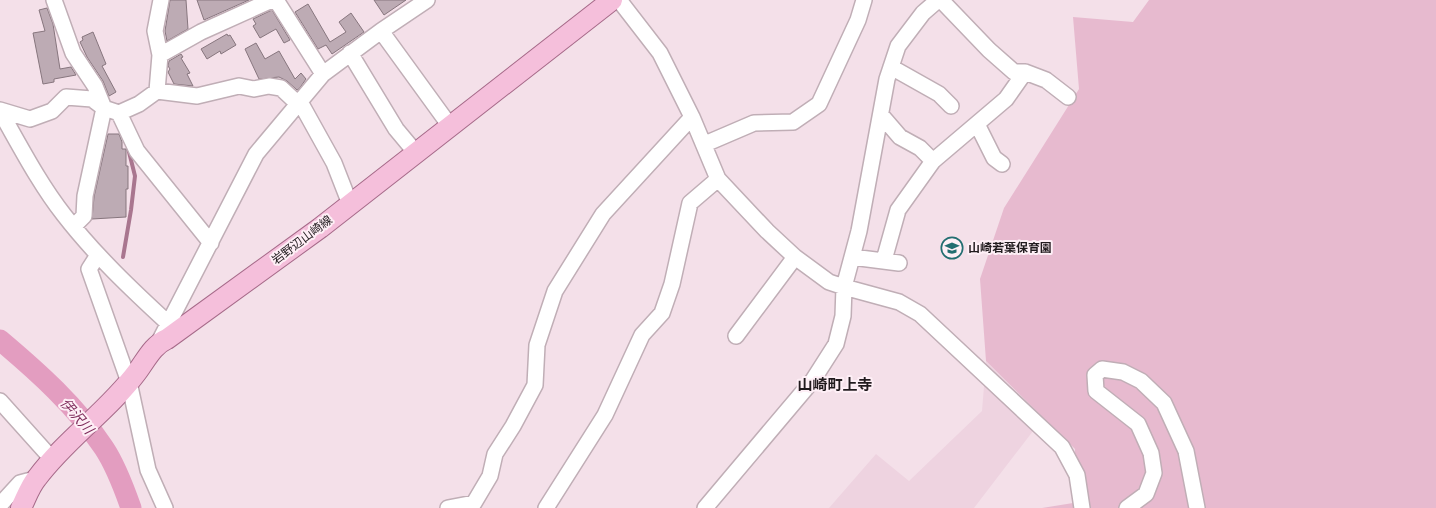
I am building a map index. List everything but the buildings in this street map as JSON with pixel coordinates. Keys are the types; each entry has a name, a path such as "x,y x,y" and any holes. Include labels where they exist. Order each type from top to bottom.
{"main road":[{"name":"岩野辺山崎線","path":"21,508 35,480 54,457 130,382 159,342 167,339 350,204 612,0"}],"street":[{"path":"54,0 73,53 95,86 104,108 85,196 84,216 74,226"},
{"path":"0,110 30,119 52,111 66,98 92,100 104,108 119,113 140,104 157,90 160,55 155,31 161,0"},
{"path":"160,55 201,32 272,0"},
{"path":"276,0 323,74"},
{"path":"619,0 660,53 692,117 718,179 767,231 795,257 829,282 899,302 920,314 1062,447 1077,475 1082,508"},
{"path":"704,144 754,123 794,122 819,104 858,20 864,0"},
{"path":"705,508 813,380 836,344 843,316 844,287 860,231 887,79 898,46 923,13 939,0 1014,72 1025,72 1046,80 1068,97"},
{"path":"159,342 256,154 323,74 421,2"},
{"path":"380,31 450,126"},
{"path":"350,54 396,129 416,153"},
{"path":"891,67 939,94 951,106"},
{"path":"884,260 898,210 933,162 1006,99 1025,72"},
{"path":"157,90 197,96 238,86 254,89 268,86 281,88 298,102 334,163 350,204"},
{"path":"0,110 43,184 74,226 98,255 169,324"},
{"path":"119,113 137,151 211,243"},
{"path":"881,115 900,137 920,148 933,162"},
{"path":"448,508 474,503 490,476 495,454 513,426 535,384 537,345 555,290 573,261 603,214 692,117"},
{"path":"977,124 994,158 1002,164"},
{"path":"546,508 604,415 642,334 662,313 672,284 690,203 718,179"},
{"path":"98,255 89,269 130,382 148,470 165,508"},
{"path":"736,336 795,257"},
{"path":"852,257 899,263"},
{"path":"1128,508 1146,494 1154,473 1152,460 1138,424 1096,391 1095,374 1102,369 1123,372 1141,381 1164,403 1186,451 1197,508"},
{"path":"0,401 54,457"},
{"path":"0,505 20,483 35,480"}],"shaded area":[{"path":"1149,0 1436,0 1436,508 1042,508 1073,503 1075,449 986,361 980,279 1004,208 1079,89 1073,17 1133,22"},
{"path":"986,361 1043,418 974,508 829,508 876,454 909,481 982,411"}],"waterway":[{"path":"123,257 135,176 128,148"},
{"name":"伊沢川","path":"0,340 56,390 93,433 112,462 131,508"}],"place":[{"name":"山崎若葉保育園","path":"952,248"}],"district":[{"name":"山崎町上寺","path":"835,385"}]}
